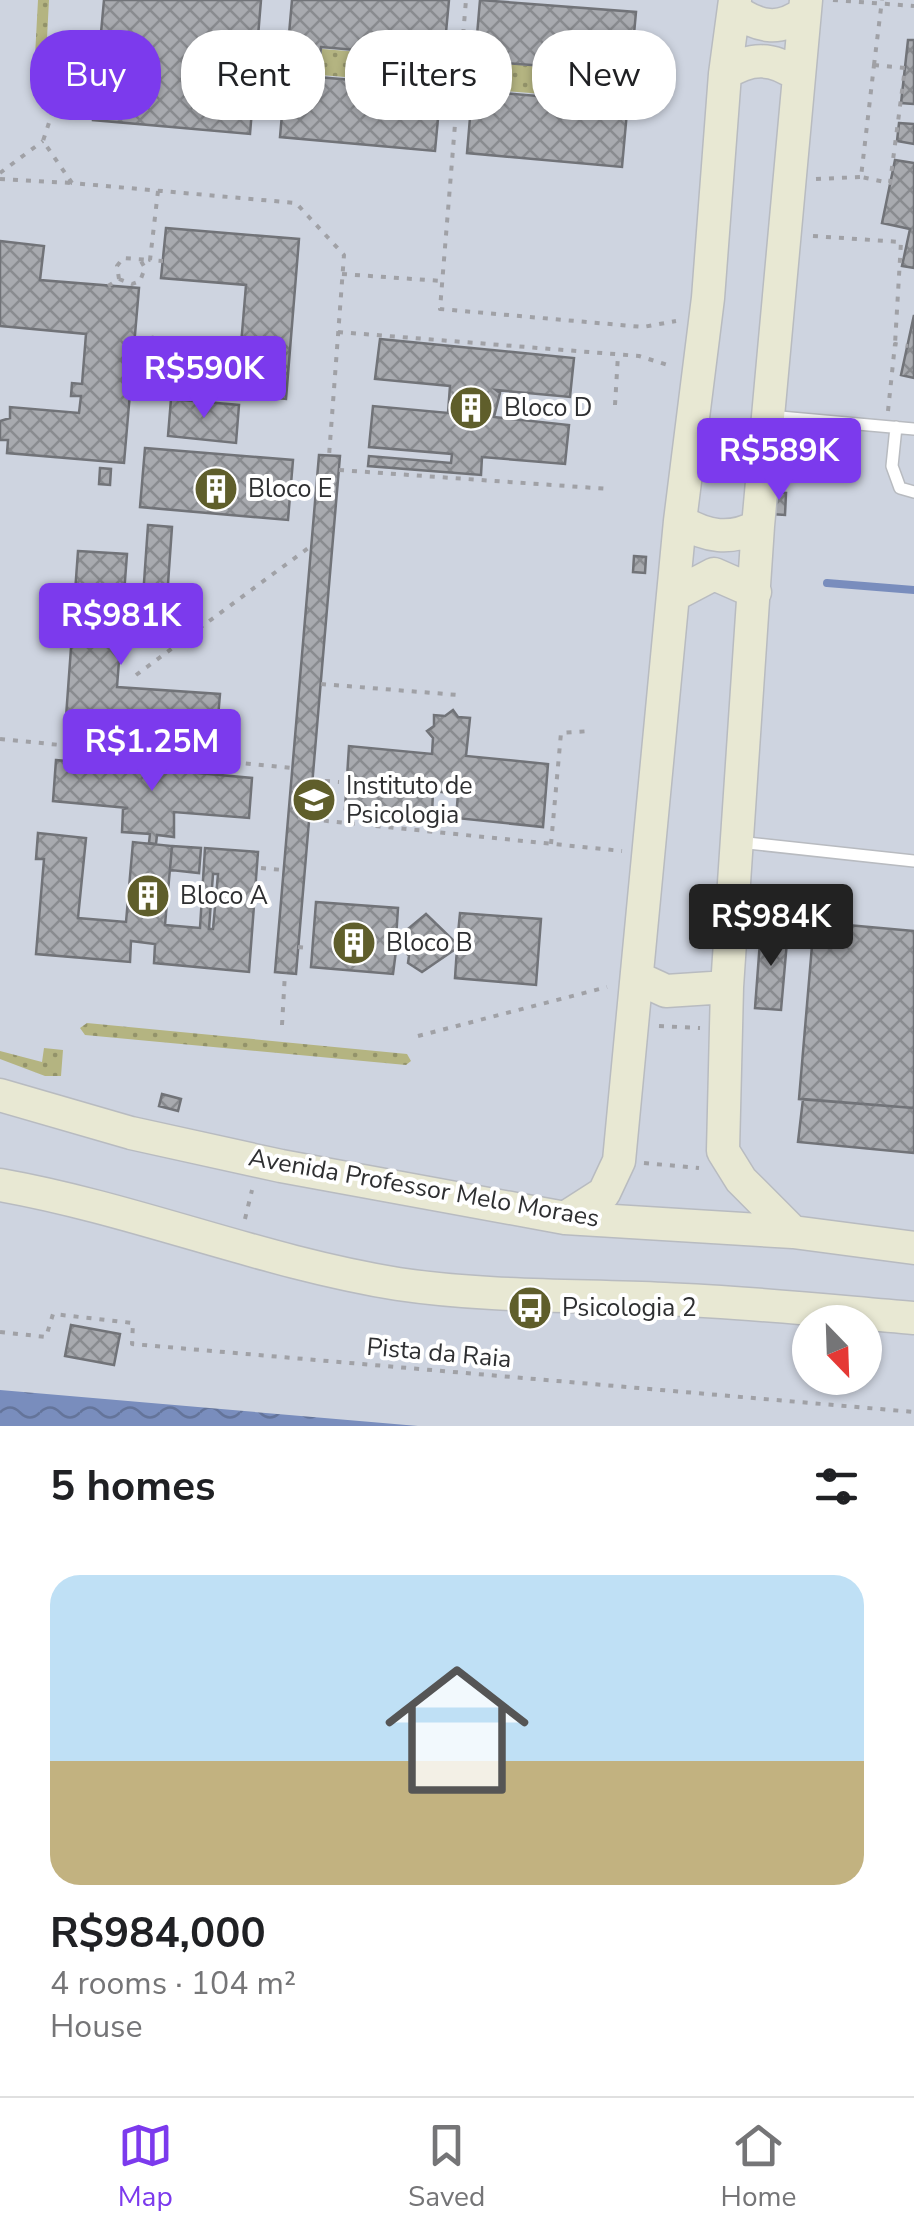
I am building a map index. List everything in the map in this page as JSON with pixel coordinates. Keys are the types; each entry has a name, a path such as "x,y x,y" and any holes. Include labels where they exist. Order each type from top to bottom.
{"street":[{"path":"565,1218 604,1193 619,1160 652,854 680,520 698,393 724,74 735,5 768,26 794,21 812,4"},
{"path":"793,1232 734,1171 723,1152 727,987 758,526 787,181 798,75 812,4"},
{"path":"724,74 753,60 784,65 798,75"},
{"path":"680,520 723,536 739,536 758,526"},
{"path":"674,595 714,574 755,592"},
{"path":"640,979 666,991 727,987"},
{"name":"Avenida Professor Melo Moraes","path":"0,1096 132,1133 259,1161 565,1218 793,1232 914,1248"},
{"path":"0,1185 82,1199 284,1262 448,1289 665,1299 913,1317"}],"lane":[{"path":"769,416 914,429"},
{"path":"891,427 892,466 900,488 914,492"},
{"path":"738,842 914,860"}],"path":[{"path":"464,30 466,0"},
{"path":"812,4 882,2 914,6"},
{"path":"861,177 882,2"},
{"path":"787,181 861,177 890,182 905,68 874,65"},
{"path":"0,176 43,141 50,120"},
{"path":"455,120 440,309 642,327"},
{"path":"43,141 72,183"},
{"path":"0,176 296,204 344,255 329,456"},
{"path":"150,260 158,191"},
{"path":"783,234 900,242 891,427"},
{"path":"119,279 119,261 132,256 163,260"},
{"path":"119,279 127,284 140,280 145,268 140,260"},
{"path":"342,274 442,281"},
{"path":"108,286 119,279"},
{"path":"338,332 656,359 671,366 698,393"},
{"path":"894,344 908,346"},
{"path":"615,405 618,354"},
{"path":"338,470 609,489"},
{"path":"136,676 311,546"},
{"path":"320,684 458,694"},
{"path":"552,844 561,733 590,732"},
{"path":"0,740 292,768"},
{"path":"164,767 165,756"},
{"path":"312,780 340,782"},
{"path":"298,818 652,854"},
{"path":"261,868 284,870"},
{"path":"298,947 309,948"},
{"path":"282,1025 285,973"},
{"path":"418,1036 640,979"},
{"path":"634,1024 726,1030"},
{"path":"619,1160 734,1171"},
{"path":"238,1248 259,1161"},
{"name":"Pista da Raia","path":"0,1332 46,1337 53,1314 132,1323 132,1344 914,1412"}],"shaded area":[{"path":"0,0 914,0 914,1426 0,1426"}],"green space":[{"path":"38,0 49,0 47,30 36,30"},
{"path":"325,49 345,51 345,77 325,75"},
{"path":"512,64 532,66 532,93 512,91"},
{"path":"87,1023 407,1054 411,1061 406,1065 85,1035 80,1028"},
{"path":"44,1048 63,1050 61,1076 45,1076 0,1059 0,1051 42,1062"}],"water":[{"path":"0,1390 418,1426 0,1426"}],"building":[{"path":"104,0 261,0 259,30 181,30 181,120 251,120 250,134 93,120 161,120 161,30 101,30"},
{"path":"292,0 449,0 446,30 345,30 345,49 325,47 325,30 289,30"},
{"path":"480,0 636,12 634,30 532,30 532,65 512,63 512,30 477,30"},
{"path":"908,40 914,40 914,104 901,103"},
{"path":"325,78 345,79 345,120 438,120 435,151 280,137 281,120 325,120"},
{"path":"512,94 532,95 532,120 626,120 622,167 467,153 470,120 512,120"},
{"path":"899,123 914,124 914,144 897,141"},
{"path":"895,160 914,163 914,268 902,266 910,229 882,223"},
{"path":"166,228 299,239 286,399 149,387 153,337 241,345 246,285 161,278"},
{"path":"0,241 44,246 40,280 139,288 124,463 7,453 8,440 0,440 0,421 10,418 10,407 79,413 81,396 71,396 72,383 82,384 86,334 0,326"},
{"path":"914,315 914,378 901,375"},
{"name":"Bloco D","path":"380,339 574,358 570,397 496,390 500,393 494,417 569,425 565,464 482,457 481,475 368,466 369,456 451,463 452,454 369,447 373,406 448,413 450,386 375,379"},
{"path":"171,399 239,405 236,443 168,436"},
{"name":"Bloco E","path":"145,448 293,460 288,520 140,507"},
{"path":"319,455 340,456 296,974 275,972"},
{"path":"100,468 111,469 110,485 99,484"},
{"path":"772,492 786,493 785,515 771,514"},
{"path":"148,525 172,527 167,598 143,597"},
{"path":"78,551 127,554 117,687 220,694 216,741 65,731"},
{"path":"634,556 646,557 645,573 633,572"},
{"path":"453,710 458,717 470,718 466,756 548,764 543,827 456,818 458,794 433,791 432,816 345,809 349,746 432,754 433,738 427,731 434,726 434,715 445,716"},
{"path":"56,760 252,778 249,818 174,812 174,837 157,835 156,844 149,843 150,834 122,832 123,809 128,808 53,801"},
{"name":"Bloco A","path":"38,833 86,838 78,918 126,922 133,842 172,846 165,925 200,928 205,848 258,852 249,972 154,963 155,944 131,941 130,962 36,954 44,859 36,859","holes":["213,874 218,874 213,929 209,929"]},
{"path":"172,846 201,848 199,873 170,870"},
{"name":"Bloco B","path":"316,902 398,908 396,939 426,914 457,944 460,913 541,919 536,985 455,978 457,948 422,972 408,963 409,956 397,943 393,974 311,967"},
{"path":"814,922 914,931 914,1108 799,1099"},
{"path":"761,928 788,930 781,1010 755,1008"},
{"path":"162,1094 181,1099 178,1111 159,1106"},
{"path":"803,1099 914,1108 914,1153 798,1142"},
{"path":"71,1325 120,1334 114,1365 65,1356"}],"waterway":[{"path":"827,583 914,590"}],"place":[{"name":"Bloco D","path":"471,408"},
{"name":"Bloco E","path":"216,489"},
{"name":"Instituto de Psicologia","path":"314,800"},
{"name":"Bloco A","path":"148,896"},
{"name":"Bloco B","path":"354,943"},
{"name":"Psicologia 2","path":"530,1308"}]}
